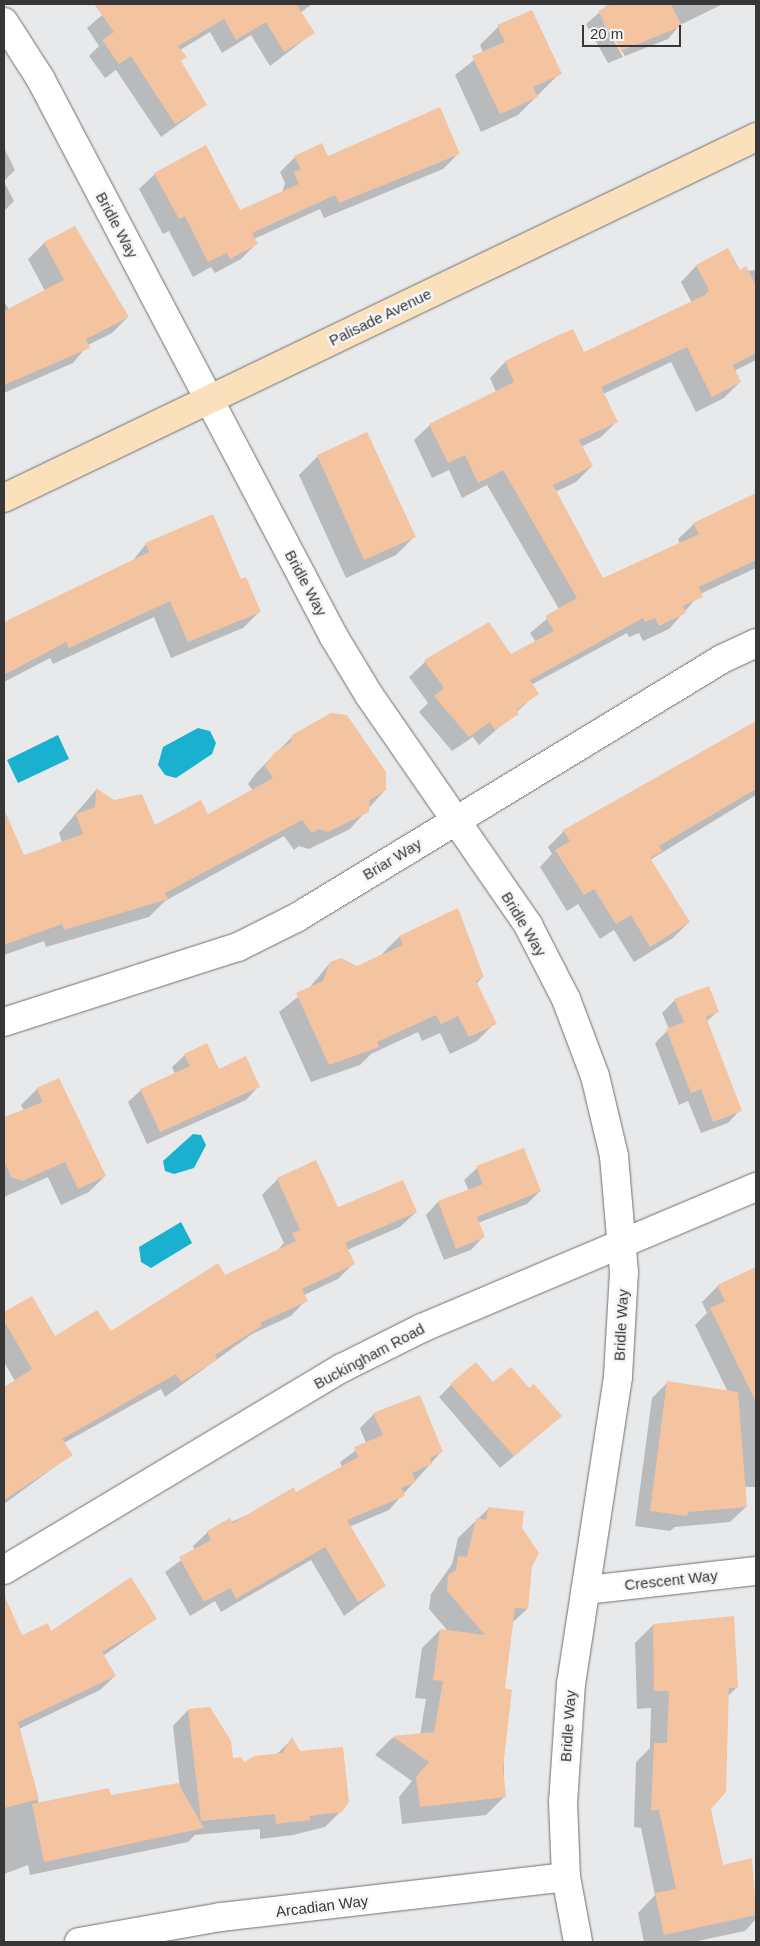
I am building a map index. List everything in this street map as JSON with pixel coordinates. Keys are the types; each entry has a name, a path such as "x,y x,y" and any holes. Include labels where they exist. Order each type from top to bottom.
{"main road":[{"name":"Palisade Avenue","path":"4,498 208,398 756,137"}],"street":[{"name":"Bridle Way","path":"4,22 40,78 334,637 456,821 528,925 566,999 603,1112 614,1156 623,1243 618,1377 570,1693 563,1802 566,1877 578,1942"},
{"name":"Briar Way","path":"4,1022 238,946 296,918 722,659 756,643"},
{"name":"Buckingham Road","path":"4,1570 342,1368 422,1328 756,1187"},
{"name":"Crescent Way","path":"586,1590 756,1571"},
{"name":"Arcadian Way","path":"79,1942 221,1918 566,1877"}],"water":[{"path":"198,728 210,731 216,743 212,754 176,778 165,775 158,765 163,747"},
{"path":"58,735 69,759 18,783 7,760"},
{"path":"193,1134 201,1135 206,1145 194,1168 174,1174 165,1171 163,1161"},
{"path":"181,1222 192,1243 151,1268 141,1262 139,1247"}],"building":[{"path":"94,4 296,4 315,33 284,52 266,22 236,40 224,19 178,46 187,57 181,61 207,105 175,124 131,56 119,64 102,40 114,32"},
{"path":"612,4 671,4 682,26 621,51 598,11"},
{"path":"532,10 562,74 533,87 538,97 500,114 472,56 505,42 497,25"},
{"path":"440,107 460,154 339,203 335,195 252,233 258,244 230,259 227,253 208,262 185,216 179,219 154,173 206,145 240,210 299,184 294,172 301,169 294,156 322,143 328,156"},
{"path":"75,226 129,317 86,339 90,348 4,385 4,311 64,280 44,242"},
{"path":"728,248 740,270 746,266 756,285 756,353 733,365 741,382 712,397 687,347 601,387 618,422 579,440 593,466 553,485 603,578 699,534 693,523 756,493 756,560 699,587 703,597 683,606 686,613 659,626 655,618 645,622 643,618 530,680 539,694 516,710 519,714 495,730 490,722 469,737 434,696 444,688 424,660 489,622 511,654 554,631 545,616 577,598 503,470 478,483 465,455 448,463 429,424 514,382 505,361 554,337 573,329 584,352 705,295 709,290 696,265"},
{"path":"367,432 416,537 364,560 317,455"},
{"path":"213,514 241,579 246,577 261,612 188,642 170,601 69,648 66,642 4,675 4,622 149,552 145,543"},
{"path":"331,713 347,715 386,772 386,790 370,800 369,812 328,832 318,829 312,833 302,820 165,893 168,899 64,930 62,924 4,945 4,809 24,855 83,834 76,814 95,807 96,788 114,800 142,794 155,825 201,800 208,814 273,778 265,766 274,753 291,742 292,735"},
{"path":"756,721 756,789 659,846 662,851 650,858 690,922 650,947 631,915 616,924 594,889 584,895 555,850 570,841 563,830"},
{"path":"458,908 484,977 476,981 497,1024 469,1037 458,1016 441,1024 436,1015 377,1042 379,1047 329,1065 296,993 323,981 330,962 341,958 357,966 403,945 399,936"},
{"path":"709,986 719,1012 706,1017 742,1111 713,1122 701,1089 691,1093 666,1029 684,1022 674,999"},
{"path":"207,1043 219,1069 246,1056 260,1087 160,1132 140,1089 190,1066 184,1054"},
{"path":"59,1078 106,1176 78,1189 65,1162 22,1181 11,1177 4,1161 4,1117 43,1102 36,1088"},
{"path":"524,1148 541,1191 477,1217 485,1237 456,1249 438,1201 483,1184 476,1166"},
{"path":"316,1160 338,1207 403,1180 417,1212 345,1243 355,1264 302,1289 308,1301 260,1323 262,1326 215,1355 217,1360 181,1382 176,1374 62,1439 73,1455 4,1500 4,1387 32,1369 4,1321 4,1312 32,1296 55,1336 97,1310 111,1331 218,1263 225,1275 296,1241 292,1233 300,1230 277,1178"},
{"path":"756,1267 756,1402 710,1308 725,1301 717,1285"},
{"path":"476,1362 493,1382 511,1367 529,1388 534,1384 562,1416 514,1456 450,1384"},
{"path":"667,1381 738,1392 747,1507 688,1512 687,1516 650,1511"},
{"path":"420,1395 443,1452 430,1458 432,1464 412,1473 416,1482 401,1488 405,1496 347,1520 386,1586 358,1602 325,1547 236,1599 230,1588 204,1602 179,1557 211,1540 207,1531 230,1518 233,1523 294,1487 296,1492 358,1457 354,1447 383,1435 373,1413"},
{"path":"488,1507 524,1511 522,1528 539,1553 532,1567 528,1609 515,1608 505,1688 512,1690 503,1768 506,1797 420,1807 416,1777 429,1762 392,1736 434,1732 443,1681 433,1680 440,1629 485,1635 447,1591 448,1575 456,1570 458,1556 467,1557 476,1518 486,1520"},
{"path":"131,1577 157,1619 102,1652 116,1676 18,1722 39,1799 4,1808 4,1595 22,1635 48,1623 51,1631"},
{"path":"734,1616 738,1688 729,1688 726,1792 711,1809 723,1865 752,1858 756,1915 664,1935 655,1893 676,1889 659,1810 651,1810 654,1743 667,1743 669,1691 654,1691 653,1624"},
{"path":"210,1707 231,1741 233,1758 241,1757 244,1762 255,1756 282,1753 292,1737 300,1751 343,1747 349,1802 342,1812 310,1816 310,1820 276,1824 275,1814 201,1821 188,1709"},
{"path":"178,1783 204,1828 44,1862 32,1804 109,1788 111,1795"}]}
